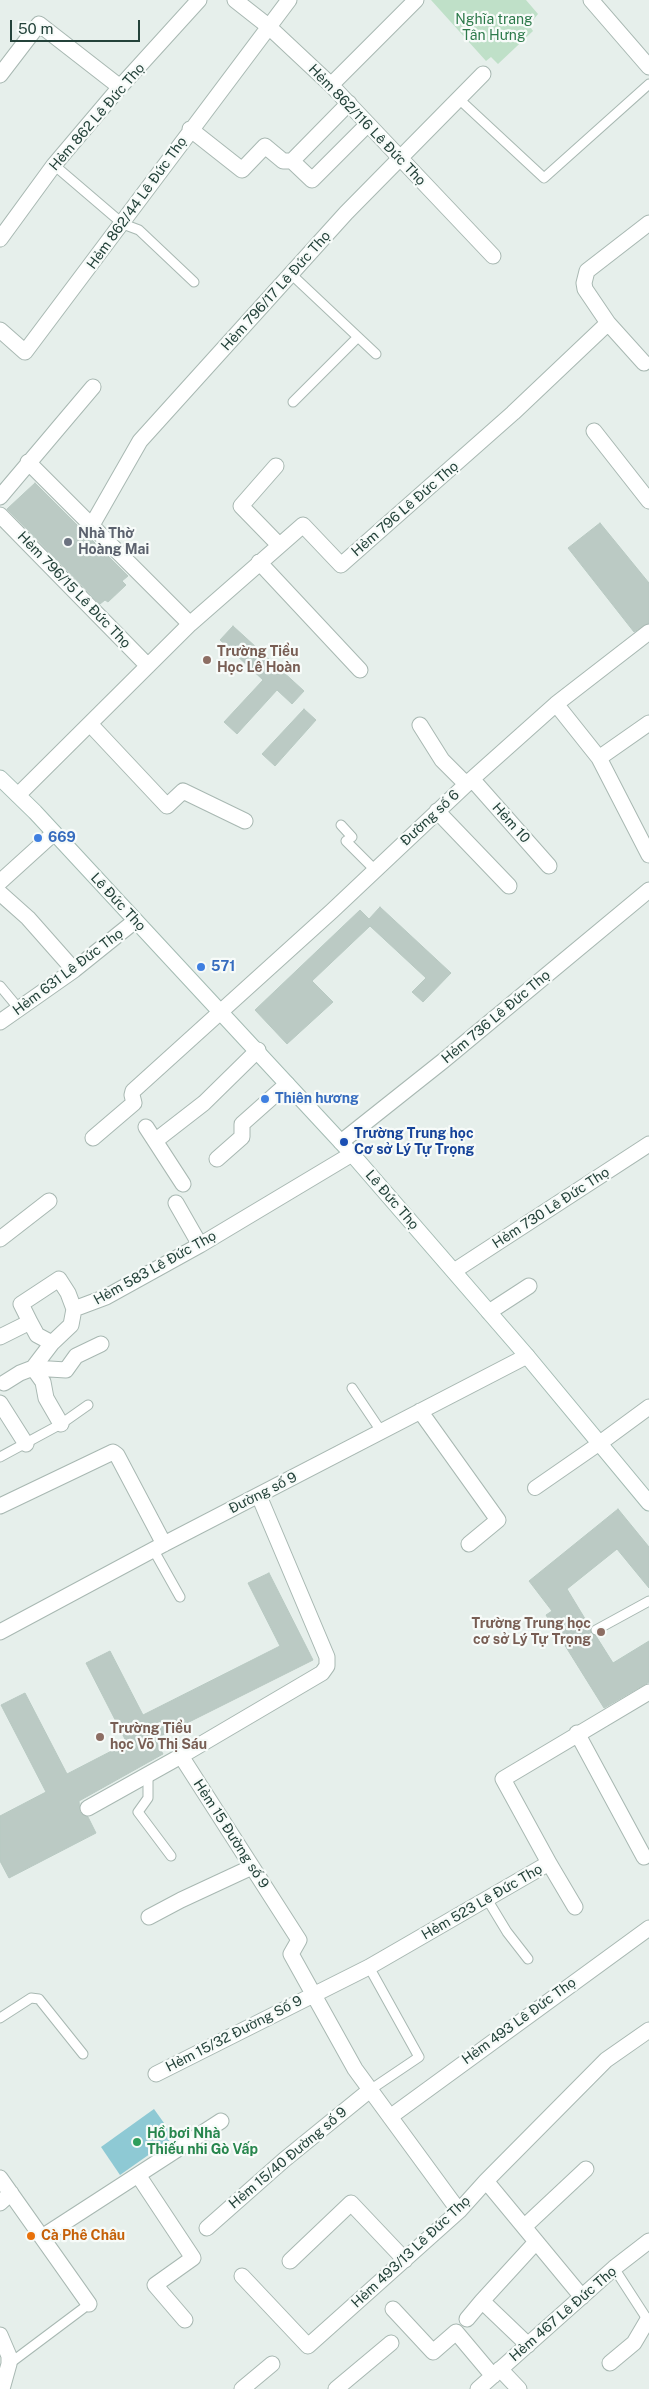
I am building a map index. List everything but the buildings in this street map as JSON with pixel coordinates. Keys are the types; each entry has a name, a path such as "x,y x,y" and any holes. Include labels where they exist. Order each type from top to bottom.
{"street":[{"name":"Hẻm 862 Lê Đức Thọ","path":"0,239 54,166 120,87 199,0"},
{"name":"Hẻm 862/116 Lê Đức Thọ","path":"235,0 268,26 332,85 493,256"},
{"name":"Hẻm 862/44 Lê Đức Thọ","path":"0,330 25,352 123,224 190,129 289,0"},
{"path":"332,85 416,0"},
{"path":"591,0 649,67"},
{"path":"0,75 39,24 120,87"},
{"name":"Hẻm 796/17 Lê Đức Thọ","path":"92,525 140,441 346,213 460,100 483,74"},
{"path":"292,161 349,103"},
{"path":"190,129 242,170 265,146 283,161 292,161 312,180 368,124"},
{"path":"644,363 608,323 585,289 584,283 587,271 649,223"},
{"name":"Hẻm 796 Lê Đức Thọ","path":"18,795 190,624 303,525 341,565 513,413 608,323"},
{"path":"0,496 93,387"},
{"path":"594,430 649,501"},
{"path":"28,462 190,624"},
{"path":"276,466 241,506 279,545"},
{"name":"Hẻm 796/15 Lê Đức Thọ","path":"0,515 148,666"},
{"path":"259,562 360,670"},
{"name":"Đường số 6","path":"93,1138 134,1103 133,1091 469,782 556,704 649,632"},
{"path":"556,704 599,758 649,855"},
{"path":"599,758 649,723"},
{"path":"90,724 167,806 184,791 245,822"},
{"name":"Hẻm 10","path":"420,725 442,760 469,782 550,866"},
{"name":"Lê Đức Thọ","path":"0,778 136,921 218,1012 258,1050 286,1084 352,1154 527,1356 649,1503"},
{"path":"437,812 509,886"},
{"path":"0,882 54,834"},
{"name":"Hẻm 736 Lê Đức Thọ","path":"341,1142 443,1061 649,890"},
{"path":"0,893 28,918 74,970"},
{"name":"Hẻm 631 Lê Đức Thọ","path":"0,1022 20,1010 74,970 136,921"},
{"path":"155,1141 204,1103 258,1050"},
{"path":"218,1159 242,1137 242,1124 286,1084"},
{"path":"146,1127 183,1184"},
{"name":"Hẻm 730 Lê Đức Thọ","path":"454,1272 649,1144"},
{"name":"Hẻm 583 Lê Đức Thọ","path":"74,1310 106,1297 200,1245 352,1154"},
{"path":"0,1240 50,1201"},
{"path":"176,1203 200,1245"},
{"path":"33,1368 52,1343 71,1325 74,1310 68,1293 59,1279 21,1304 37,1335 52,1343"},
{"path":"489,1312 529,1286"},
{"path":"0,1337 30,1322"},
{"path":"4,1383 20,1372 33,1368 66,1370 76,1356 101,1344"},
{"name":"Đường số 9","path":"0,1632 158,1546 259,1496 527,1356"},
{"path":"33,1368 42,1382 46,1398 62,1424"},
{"path":"0,1403 26,1444"},
{"path":"535,1488 649,1407"},
{"path":"420,1411 498,1520 469,1544"},
{"path":"0,1506 113,1452 117,1455 158,1546"},
{"path":"88,1808 322,1673 327,1666 328,1657 259,1496"},
{"name":"Hẻm 523 Lê Đức Thọ","path":"312,1994 369,1967 549,1863 503,1779 577,1733 649,1692"},
{"path":"577,1733 644,1857"},
{"name":"Hẻm 15 Đường số 9","path":"181,1756 299,1940 291,1954 312,1994 370,2090 459,2211"},
{"path":"549,1863 575,1907"},
{"path":"149,1917 252,1867"},
{"name":"Hẻm 493 Lê Đức Thọ","path":"390,2117 649,1928"},
{"name":"Hẻm 15/32 Đường Số 9","path":"156,2074 312,1994"},
{"name":"Hẻm 493/13 Lê Đức Thọ","path":"242,2276 308,2346 459,2211 486,2181 606,2060 649,2030"},
{"name":"Hẻm 15/40 Đường số 9","path":"207,2228 284,2160 370,2090"},
{"path":"42,2238 221,2121"},
{"path":"524,2227 586,2169"},
{"path":"138,2175 193,2258 155,2285 185,2320"},
{"path":"0,2178 6,2198 42,2238 89,2304"},
{"path":"486,2181 582,2297"},
{"path":"290,2261 351,2203 405,2260"},
{"name":"Hẻm 467 Lê Đức Thọ","path":"478,2389 614,2268 649,2241"},
{"path":"467,2318 536,2242"},
{"path":"482,2301 528,2345"},
{"path":"393,2309 433,2352 456,2332 497,2372 518,2389"},
{"path":"610,2363 634,2343 648,2321"},
{"path":"0,2335 9,2356 6,2386"},
{"path":"336,2389 390,2343"},
{"path":"242,2389 272,2364"}],"lane":[{"path":"460,100 544,178 649,84"},
{"path":"54,166 123,224 139,230 194,282"},
{"path":"291,274 376,354"},
{"path":"292,402 358,337"},
{"path":"341,824 352,837 346,842 375,870"},
{"path":"0,986 20,1010"},
{"path":"352,1388 381,1431"},
{"path":"0,1457 62,1424 88,1405"},
{"path":"158,1546 180,1597"},
{"path":"596,1630 649,1601"},
{"path":"148,1774 148,1798 138,1812 171,1856"},
{"path":"486,1899 507,1932 528,1959"},
{"path":"369,1967 418,2057 370,2090"},
{"path":"0,2018 31,1998 39,1999 83,2054"},
{"path":"614,2268 648,2321"},
{"path":"9,2364 89,2304"}],"green space":[{"name":"Nghĩa trang Tân Hưng","path":"431,0 526,0 538,14 529,25 533,31 498,64 491,57 486,61"}],"water":[{"name":"Hồ bơi Nhà Thiếu nhi Gò Vấp","path":"154,2109 174,2137 120,2175 101,2147"}],"place":[{"name":"Nhà Thờ Hoàng Mai","path":"68,542"},
{"name":"Trường Tiểu Học Lê Hoàn","path":"207,660"},
{"name":"669","path":"38,838"},
{"name":"571","path":"201,967"},
{"name":"Thiên hương","path":"265,1099"},
{"name":"Trường Trung học Cơ sở Lý Tự Trọng","path":"344,1142"},
{"name":"Trường Trung học cơ sở Lý Tự Trọng","path":"601,1632"},
{"name":"Trường Tiểu học Võ Thị Sáu","path":"100,1737"},
{"name":"Hồ bơi Nhà Thiếu nhi Gò Vấp","path":"137,2142"},
{"name":"Cà Phê Châu","path":"31,2236"}]}
